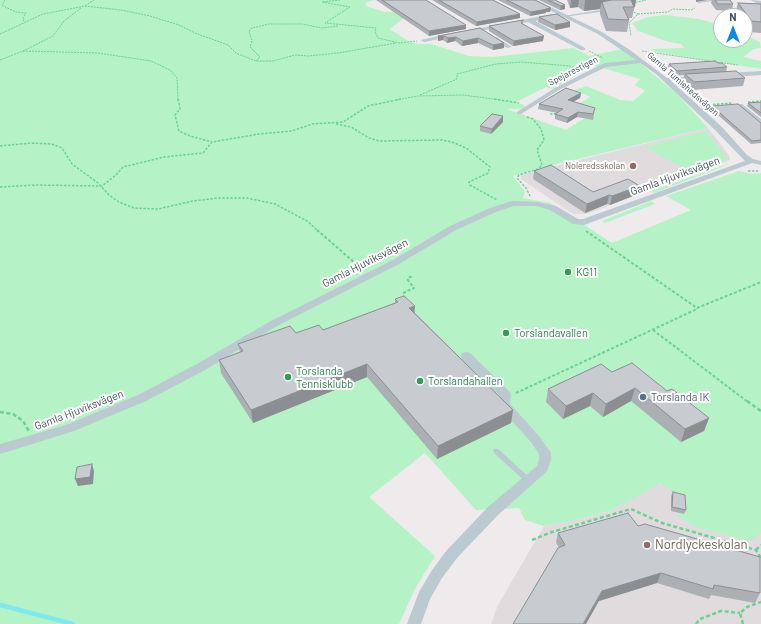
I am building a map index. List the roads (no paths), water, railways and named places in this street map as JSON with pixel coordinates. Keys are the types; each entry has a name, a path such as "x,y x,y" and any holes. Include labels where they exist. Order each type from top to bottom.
{"street":[{"name":"Gamla Tumlehedsvägen","path":"532,0 600,33 628,51 665,80 694,106 719,129 744,157 751,161 761,163"},
{"path":"754,0 761,3"},
{"path":"424,40 562,15"},
{"path":"522,16 582,49"},
{"path":"465,24 509,47"},
{"name":"Spejarestigen","path":"519,113 557,89 605,65 641,61"},
{"path":"717,76 761,73"},
{"path":"665,80 702,77"},
{"path":"738,104 761,123"},
{"name":"Gamla Hjuviksvägen","path":"0,448 33,440 70,428 142,398 201,367 273,324 396,262 453,228 504,205 528,203 553,208 572,220 580,222 595,218 751,161"},
{"path":"414,624 424,597 437,574 452,554 493,511 543,468 546,460 545,453 526,428 504,405 505,394 466,356"}],"lane":[{"path":"698,2 719,0"},
{"path":"562,15 606,10"},
{"path":"496,451 529,481"}],"waterway":[{"path":"0,605 73,624"}],"place":[{"name":"Noleredsskolan","path":"633,166"},
{"name":"KG11","path":"568,272"},
{"name":"Torslandavallen","path":"506,333"},
{"name":"Torslanda Tennisklubb","path":"288,377"},
{"name":"Torslandahallen","path":"420,381"},
{"name":"Torslanda IK","path":"643,397"},
{"name":"Nordlyckeskolan","path":"647,545"}]}
